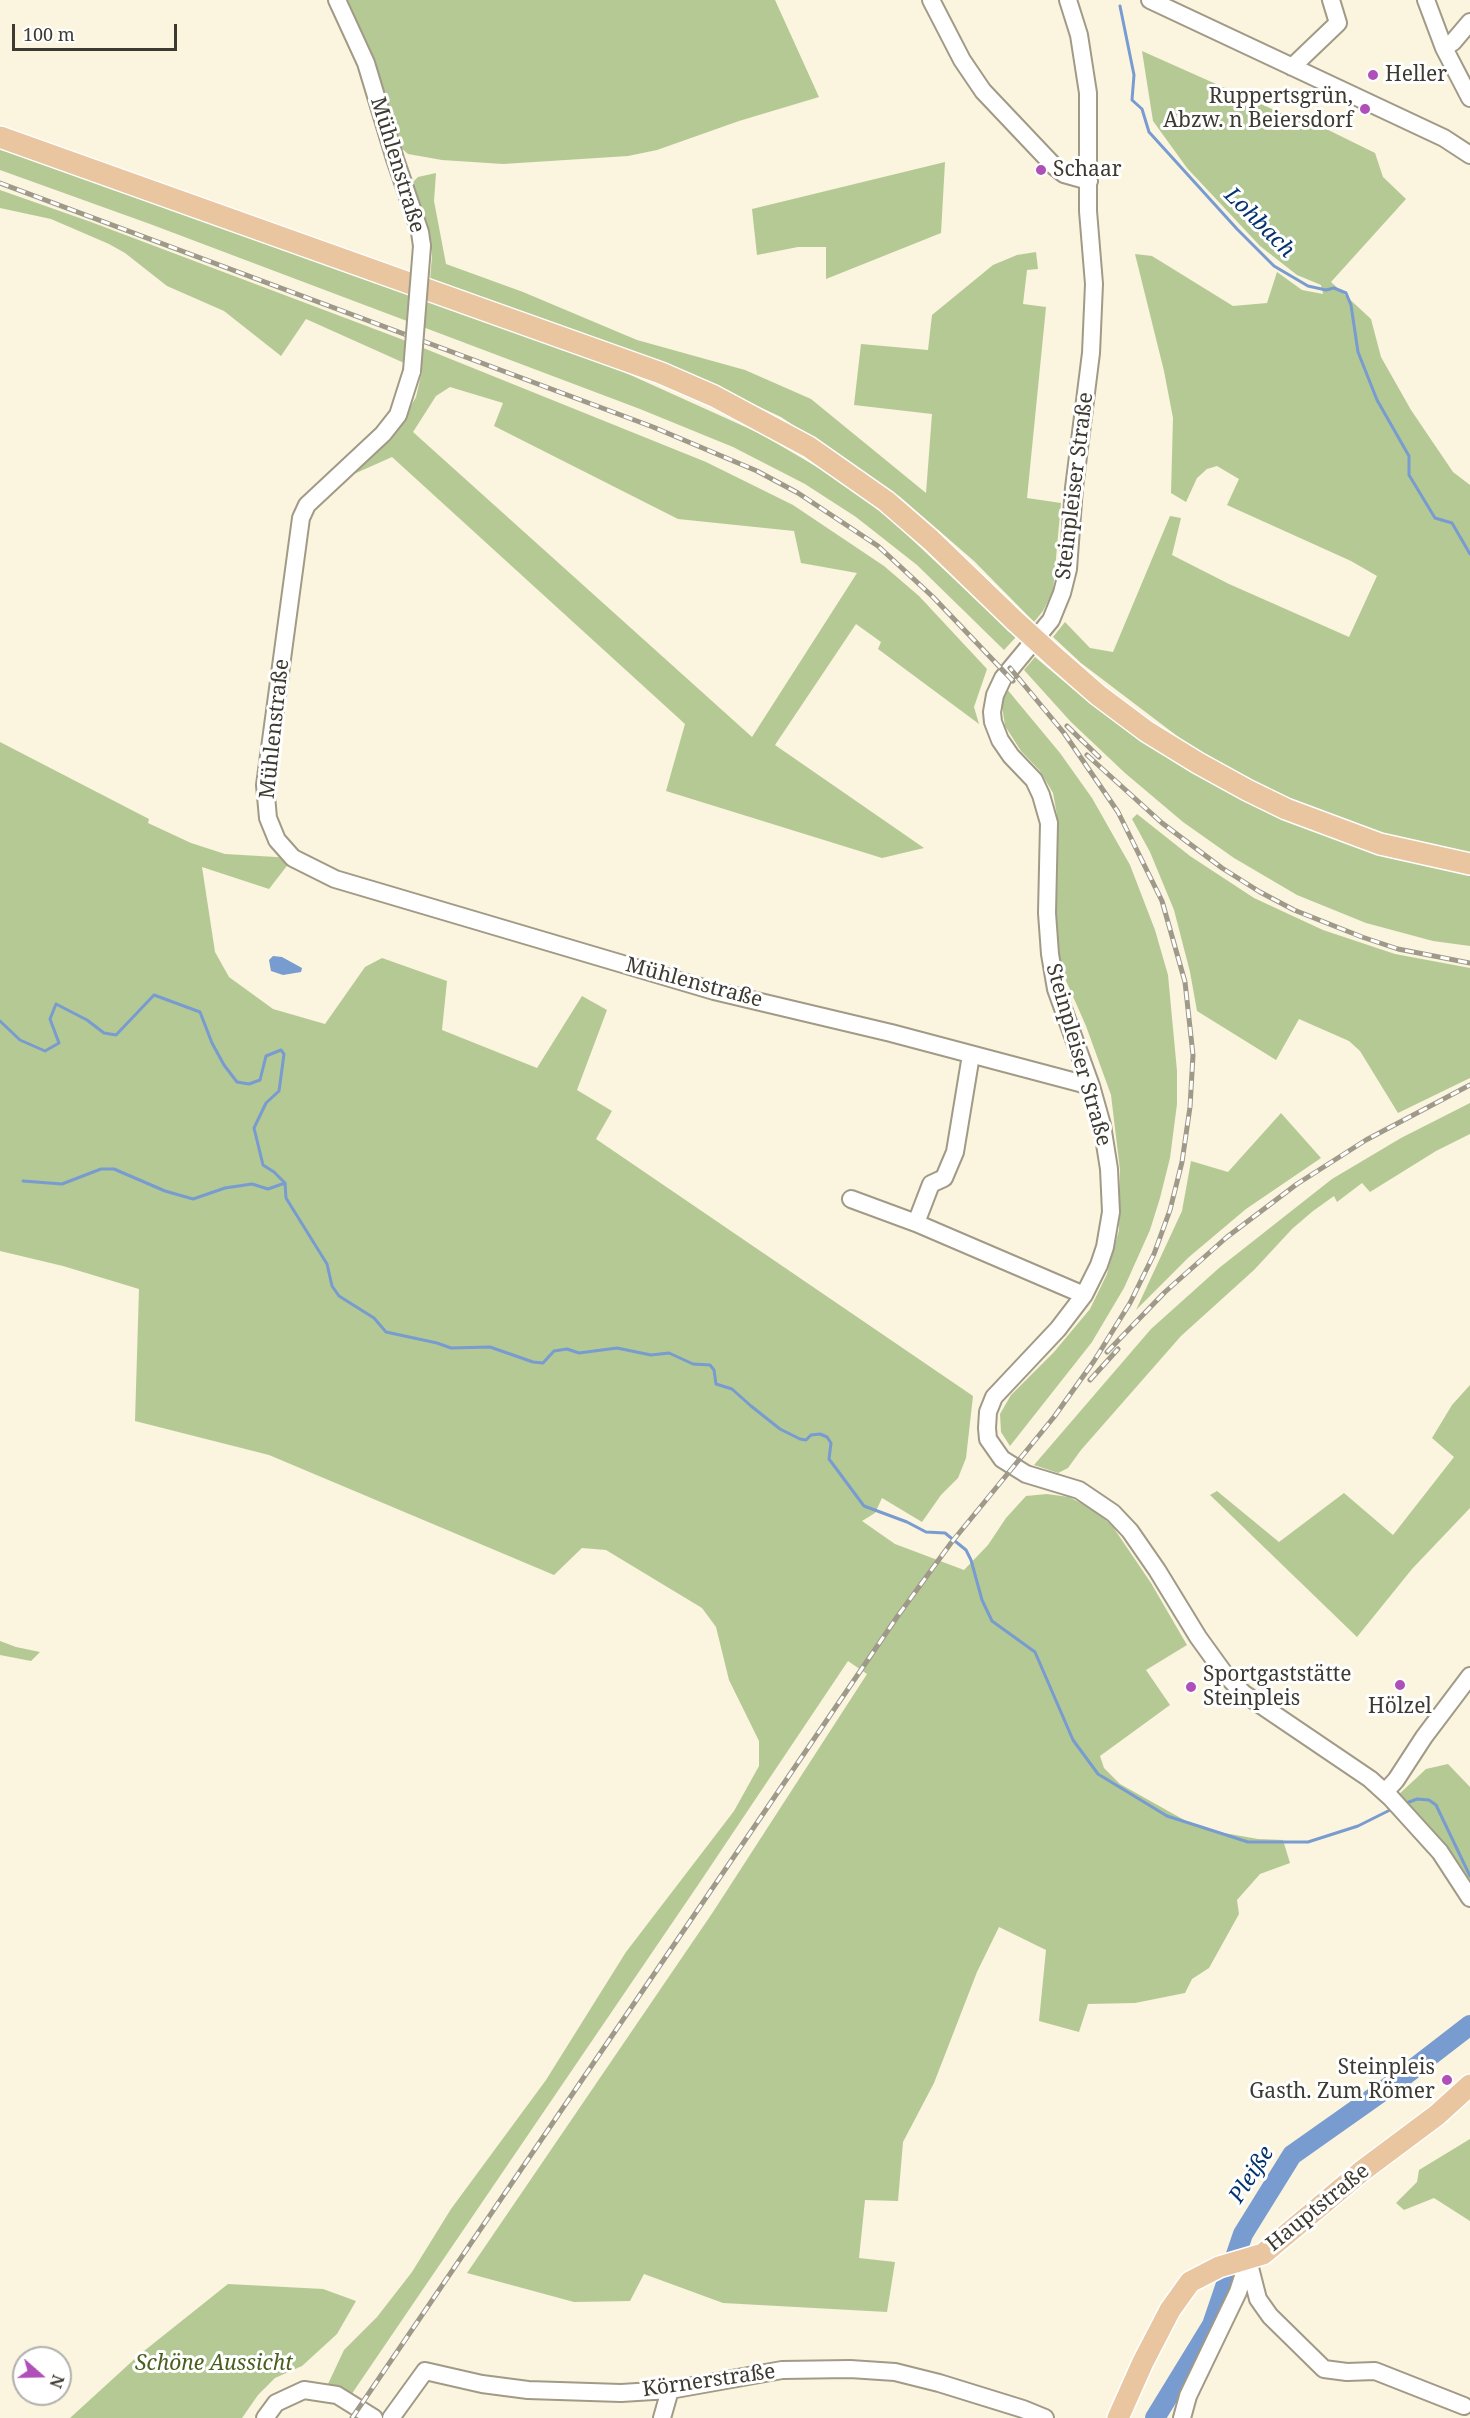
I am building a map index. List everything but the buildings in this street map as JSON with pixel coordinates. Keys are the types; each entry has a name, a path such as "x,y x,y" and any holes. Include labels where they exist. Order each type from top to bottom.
{"main road":[{"path":"0,137 650,369 714,396 809,447 868,488 931,540 1015,621 1098,695 1146,731 1198,764 1286,809 1380,844 1470,864"},
{"name":"Hauptstraße","path":"1118,2418 1170,2310 1190,2283 1219,2267 1263,2254 1362,2171 1437,2115 1470,2085"}],"street":[{"name":"Mühlenstraße","path":"337,0 366,63 394,159 420,232 422,246 412,371 398,415 383,434 307,505 301,518 265,785 268,818 277,840 293,858 335,879 714,991 891,1033 1091,1086"},
{"path":"931,0 962,60 983,91 1055,167 1064,174 1089,181"},
{"name":"Steinpleiser Straße","path":"1068,0 1078,35 1088,93 1088,211 1094,284 1094,322 1074,488 1068,569 1062,593 1050,620 1003,678 995,695 992,712 995,730 1005,749 1034,780 1049,823 1047,913 1050,954 1056,989 1091,1086 1102,1125 1109,1169 1111,1212 1105,1246 1084,1295 1058,1329 994,1397 988,1412 988,1439 1002,1459 1026,1474 1079,1490 1113,1513 1130,1532 1150,1561 1198,1637 1243,1693 1370,1779 1388,1796"},
{"path":"1150,0 1468,149"},
{"path":"1292,66 1338,23 1331,0"},
{"path":"1426,0 1444,48 1470,98"},
{"path":"1444,48 1453,42 1470,22"},
{"path":"916,1223 931,1184 944,1178 955,1152 971,1055"},
{"path":"851,1198 916,1223 1084,1295"},
{"path":"1470,1676 1424,1737 1388,1796 1440,1852 1470,1898"},
{"path":"1245,2260 1258,2299 1264,2308 1313,2361 1324,2369 1347,2372 1375,2371 1464,2406"},
{"path":"1182,2418 1188,2396 1238,2292 1245,2260"},
{"name":"Körnerstraße","path":"391,2418 424,2371 482,2384 528,2390 621,2394 670,2390 782,2370 895,2372 939,2383 1045,2418"},
{"path":"265,2418 276,2403 304,2390 337,2395 374,2418"},
{"path":"662,2418 670,2390"}],"green space":[{"path":"346,0 775,0 819,97 739,121 657,150 628,156 503,164 442,160 408,154 399,146 385,92"},
{"path":"1142,51 1299,121 1308,120 1375,153 1383,177 1406,199 1331,282 1371,319 1381,357 1411,410 1453,472 1470,485 1470,854 1386,836 1321,813 1252,781 1185,742 1081,663 1053,637 1065,622 1090,648 1113,652 1170,516 1181,518 1172,555 1229,584 1349,637 1377,576 1351,561 1227,505 1239,479 1217,466 1207,469 1197,478 1186,502 1171,493 1173,418 1164,371 1135,254 1152,256 1233,306 1267,303 1277,272 1302,290 1323,294 1321,285 1297,275 1260,246 1187,168 1153,121"},
{"path":"0,147 606,364 761,434 839,480 890,519 1016,637 1004,650 917,565 856,517 805,484 733,447 640,409 150,224 0,170"},
{"path":"945,162 941,233 826,279 826,247 798,247 757,255 752,209"},
{"path":"436,173 434,201 446,264 523,292 637,340 745,370 811,399 926,493 932,414 854,405 861,344 928,350 932,315 993,265 1017,255 1036,252 1038,269 1027,270 1023,304 1046,307 1027,498 1061,503 1053,591 1043,611 1034,622 974,561 899,496 781,417 680,370 430,280 432,256 429,230 413,182 418,177"},
{"path":"0,190 401,339 706,462 793,505 884,566 919,596 987,669 974,707 979,724 878,649 881,642 856,624 775,745 924,848 882,858 666,791 685,724 392,457 345,478 377,452 401,423 416,397 422,371 306,319 281,356 224,311 167,286 125,253 109,244 51,219 0,208","holes":["450,387 503,403 494,426 678,519 794,531 801,563 857,573 752,737 413,432 436,396"]},
{"path":"1035,657 1092,705 1138,737 1184,768 1252,805 1345,843 1470,875 1470,946 1433,941 1366,923 1297,895 1234,858 1183,822 1125,773 1071,722 1024,670"},
{"path":"1006,688 1060,753 1092,798 1130,865 1155,930 1168,975 1177,1071 1177,1104 1170,1158 1150,1230 1124,1288 1092,1342 1010,1446 1001,1432 1000,1414 1011,1395 1054,1352 1090,1309 1107,1274 1119,1230 1120,1170 1111,1095 1086,1026 1064,976 1056,944 1057,815 1053,793 1040,771 1021,751 1005,726 1002,706"},
{"path":"0,742 149,819 148,823 191,843 225,854 293,858 269,889 202,867 215,952 229,977 273,1009 325,1024 365,967 382,958 447,981 442,1030 537,1068 582,996 607,1010 577,1090 612,1111 596,1139 973,1396 966,1458 958,1478 941,1495 922,1522 882,1498 875,1513 862,1521 895,1544 964,1570 988,1545 1006,1518 1026,1496 1047,1494 1069,1497 1096,1511 1113,1527 1151,1583 1187,1645 1146,1670 1170,1705 1100,1756 1104,1768 1120,1784 1186,1821 1224,1833 1258,1839 1283,1840 1290,1863 1260,1874 1237,1900 1239,1914 1209,1968 1192,1979 1185,1993 1135,2003 1088,2004 1079,2032 1039,2021 1046,1950 999,1927 977,1972 934,2083 903,2142 898,2201 865,2200 859,2258 895,2262 887,2312 723,2303 644,2274 630,2301 574,2302 467,2273 713,1912 867,1674 848,1661 351,2395 328,2384 344,2350 377,2317 412,2272 451,2209 546,2080 626,1952 734,1811 759,1766 759,1741 729,1680 716,1627 702,1608 606,1550 582,1548 554,1575 269,1455 135,1421 139,1289 63,1266 0,1251"},
{"path":"1137,814 1190,856 1254,898 1323,930 1395,954 1470,968 1470,1078 1398,1113 1360,1051 1349,1041 1299,1019 1276,1060 1197,1011 1190,972 1174,910 1150,852 1132,819"},
{"path":"1470,1103 1470,1134 1436,1151 1370,1192 1362,1183 1337,1202 1334,1196 1292,1229 1254,1270 1181,1336 1081,1450 1068,1468 1058,1473 1034,1465 1151,1329 1219,1268 1332,1179 1401,1138"},
{"path":"1281,1113 1321,1158 1246,1209 1189,1257 1136,1310 1182,1211 1191,1161 1228,1172"},
{"path":"1470,1385 1470,1508 1412,1569 1357,1637 1210,1495 1217,1491 1279,1542 1344,1493 1393,1535 1454,1457 1432,1438 1452,1405"},
{"path":"0,1641 40,1652 31,1661 0,1655"},
{"path":"1448,1764 1470,1787 1470,1886 1396,1797 1426,1769"},
{"path":"1470,2139 1470,2221 1434,2198 1404,2210 1396,2203 1417,2182 1419,2170"},
{"name":"Schöne Aussicht","path":"228,2284 323,2289 356,2301 337,2334 302,2366 275,2378 258,2395 242,2418 70,2418 139,2355"}],"water":[{"path":"273,956 282,957 302,968 301,972 283,975 271,971 269,960"}],"waterway":[{"name":"Lohbach","path":"1120,6 1134,75 1132,100 1142,109 1149,132 1237,229 1274,266 1308,286 1326,290 1334,288 1346,293 1351,305 1358,352 1377,400 1409,456 1409,475 1435,518 1452,523 1470,554"},
{"path":"0,1021 20,1040 45,1051 59,1043 50,1019 56,1004 87,1020 104,1033 116,1035 154,995 200,1012 212,1043 237,1082 249,1084 260,1080 266,1056 281,1050 284,1054 279,1091 266,1103 254,1128 263,1165 285,1183 286,1198 327,1264 332,1286 339,1296 374,1318 386,1332 451,1348 490,1347 533,1362 543,1363 554,1351 567,1349 579,1353 617,1348 651,1355 669,1353 693,1364 710,1365 714,1370 716,1384 732,1389 780,1429 800,1439 806,1440 811,1435 820,1434 827,1437 831,1443 829,1459 864,1506 907,1522 926,1532 945,1533 966,1550 982,1600 992,1621 1035,1652 1073,1740 1098,1774 1167,1816 1248,1842 1308,1842 1358,1826 1392,1809"},
{"path":"23,1181 62,1184 101,1169 114,1169 165,1191 193,1199 225,1188 252,1184 268,1189 285,1183"},
{"path":"1404,1804 1417,1799 1429,1800 1436,1805 1470,1876"},
{"name":"Pleiße","path":"1155,2418 1212,2325 1243,2234 1292,2155 1404,2076 1470,2025"}],"railway":[{"path":"0,183 653,427 757,471 798,493 878,546 933,597 1013,681"},
{"path":"352,2418 897,1617 951,1543 1054,1417 1094,1361 1130,1303 1154,1254 1170,1210 1182,1162 1190,1107 1193,1055 1185,982 1162,901 1118,812 1064,733 1010,668"},
{"path":"1067,726 1099,757"},
{"path":"1087,755 1162,823 1222,868 1260,892 1294,910 1362,937 1398,949 1470,963"},
{"path":"1107,1352 1165,1292 1227,1237 1297,1184 1366,1140 1470,1085"},
{"path":"1090,1380 1118,1349"}],"place":[{"name":"Heller","path":"1373,75"},
{"name":"Ruppertsgrün, Abzw. n Beiersdorf","path":"1365,109"},
{"name":"Schaar","path":"1041,170"},
{"name":"Hölzel","path":"1400,1685"},
{"name":"Sportgaststätte Steinpleis","path":"1191,1687"},
{"name":"Steinpleis Gasth. Zum Römer","path":"1447,2080"}]}
